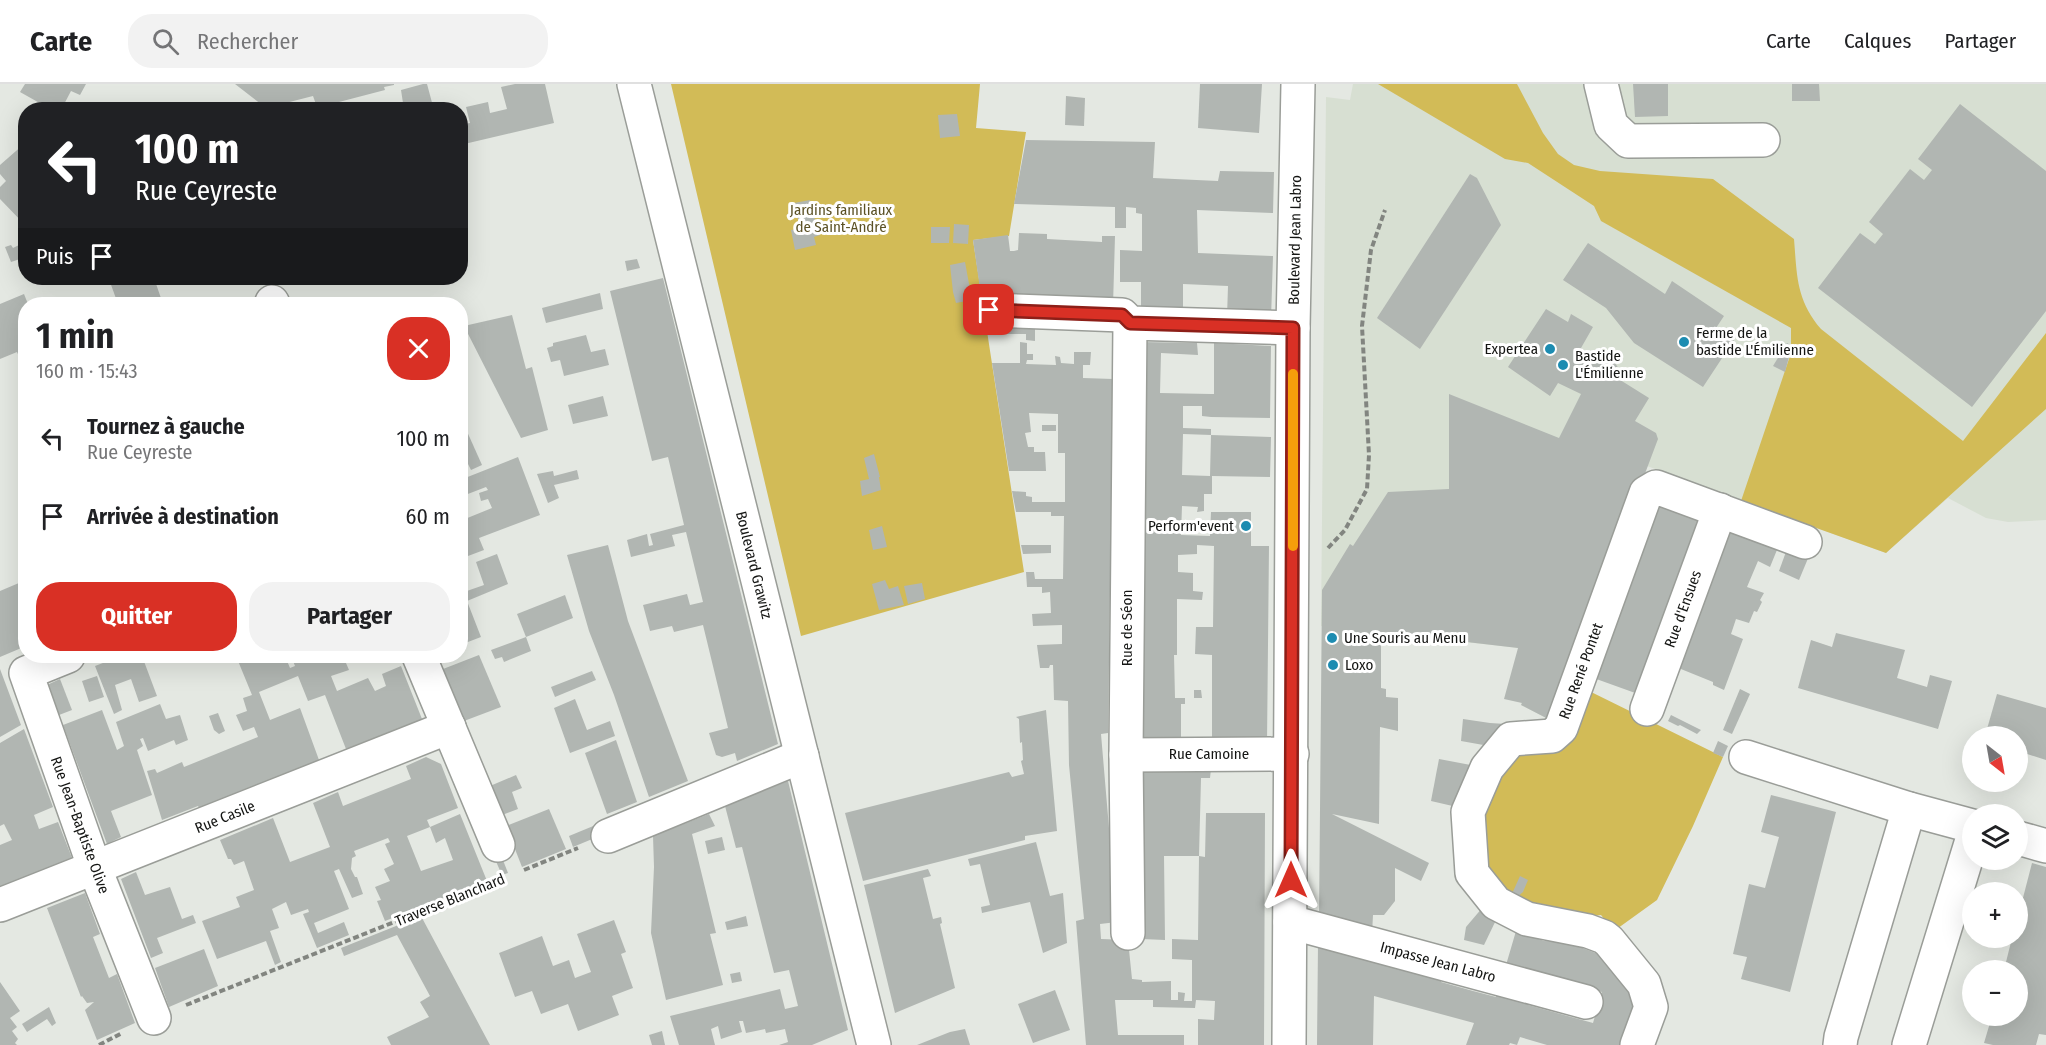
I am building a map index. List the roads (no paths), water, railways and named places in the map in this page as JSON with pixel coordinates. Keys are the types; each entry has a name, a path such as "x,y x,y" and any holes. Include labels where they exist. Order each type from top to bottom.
{"street":[{"name":"Boulevard Grawitz","path":"634,84 802,756 867,1043"},
{"name":"Boulevard Jean Labro","path":"1289,1045 1293,328 1298,84"},
{"path":"1601,84 1611,125 1628,141 1763,140"},
{"path":"989,310 1122,315 1130,323 1293,328"},
{"name":"Rue de Séon","path":"1128,933 1126,755 1130,323"},
{"name":"Rue René Pontet","path":"1637,1045 1651,1007 1644,984 1604,937 1588,931 1527,919 1496,903 1472,873 1468,812 1487,768 1511,739 1552,736 1561,728 1646,493 1656,487 1805,542"},
{"name":"Rue d'Ensues","path":"1647,709 1720,510"},
{"name":"Rue Jean-Baptiste Olive","path":"51,663 26,673 95,869 154,1018"},
{"path":"422,663 498,845"},
{"name":"Rue Casile","path":"0,905 449,727"},
{"name":"Rue Camoine","path":"1126,755 1292,754"},
{"path":"608,836 802,756"},
{"path":"1746,757 1909,809 1962,823"},
{"path":"1840,1045 1840,1037 1909,809"},
{"path":"2028,841 2046,846"},
{"path":"1909,1045 1963,870"},
{"name":"Impasse Jean Labro","path":"1290,922 1586,1002"}],"place":[{"name":"Ferme de la bastide L'Émilienne","path":"1684,342"},
{"name":"Expertea","path":"1550,349"},
{"name":"Bastide L'Émilienne","path":"1563,365"},
{"name":"Perform'event","path":"1246,526"},
{"name":"Une Souris au Menu","path":"1332,638"},
{"name":"Loxo","path":"1333,665"}],"park label":[{"name":"Jardins familiaux de Saint-André","path":"841,218"}]}
